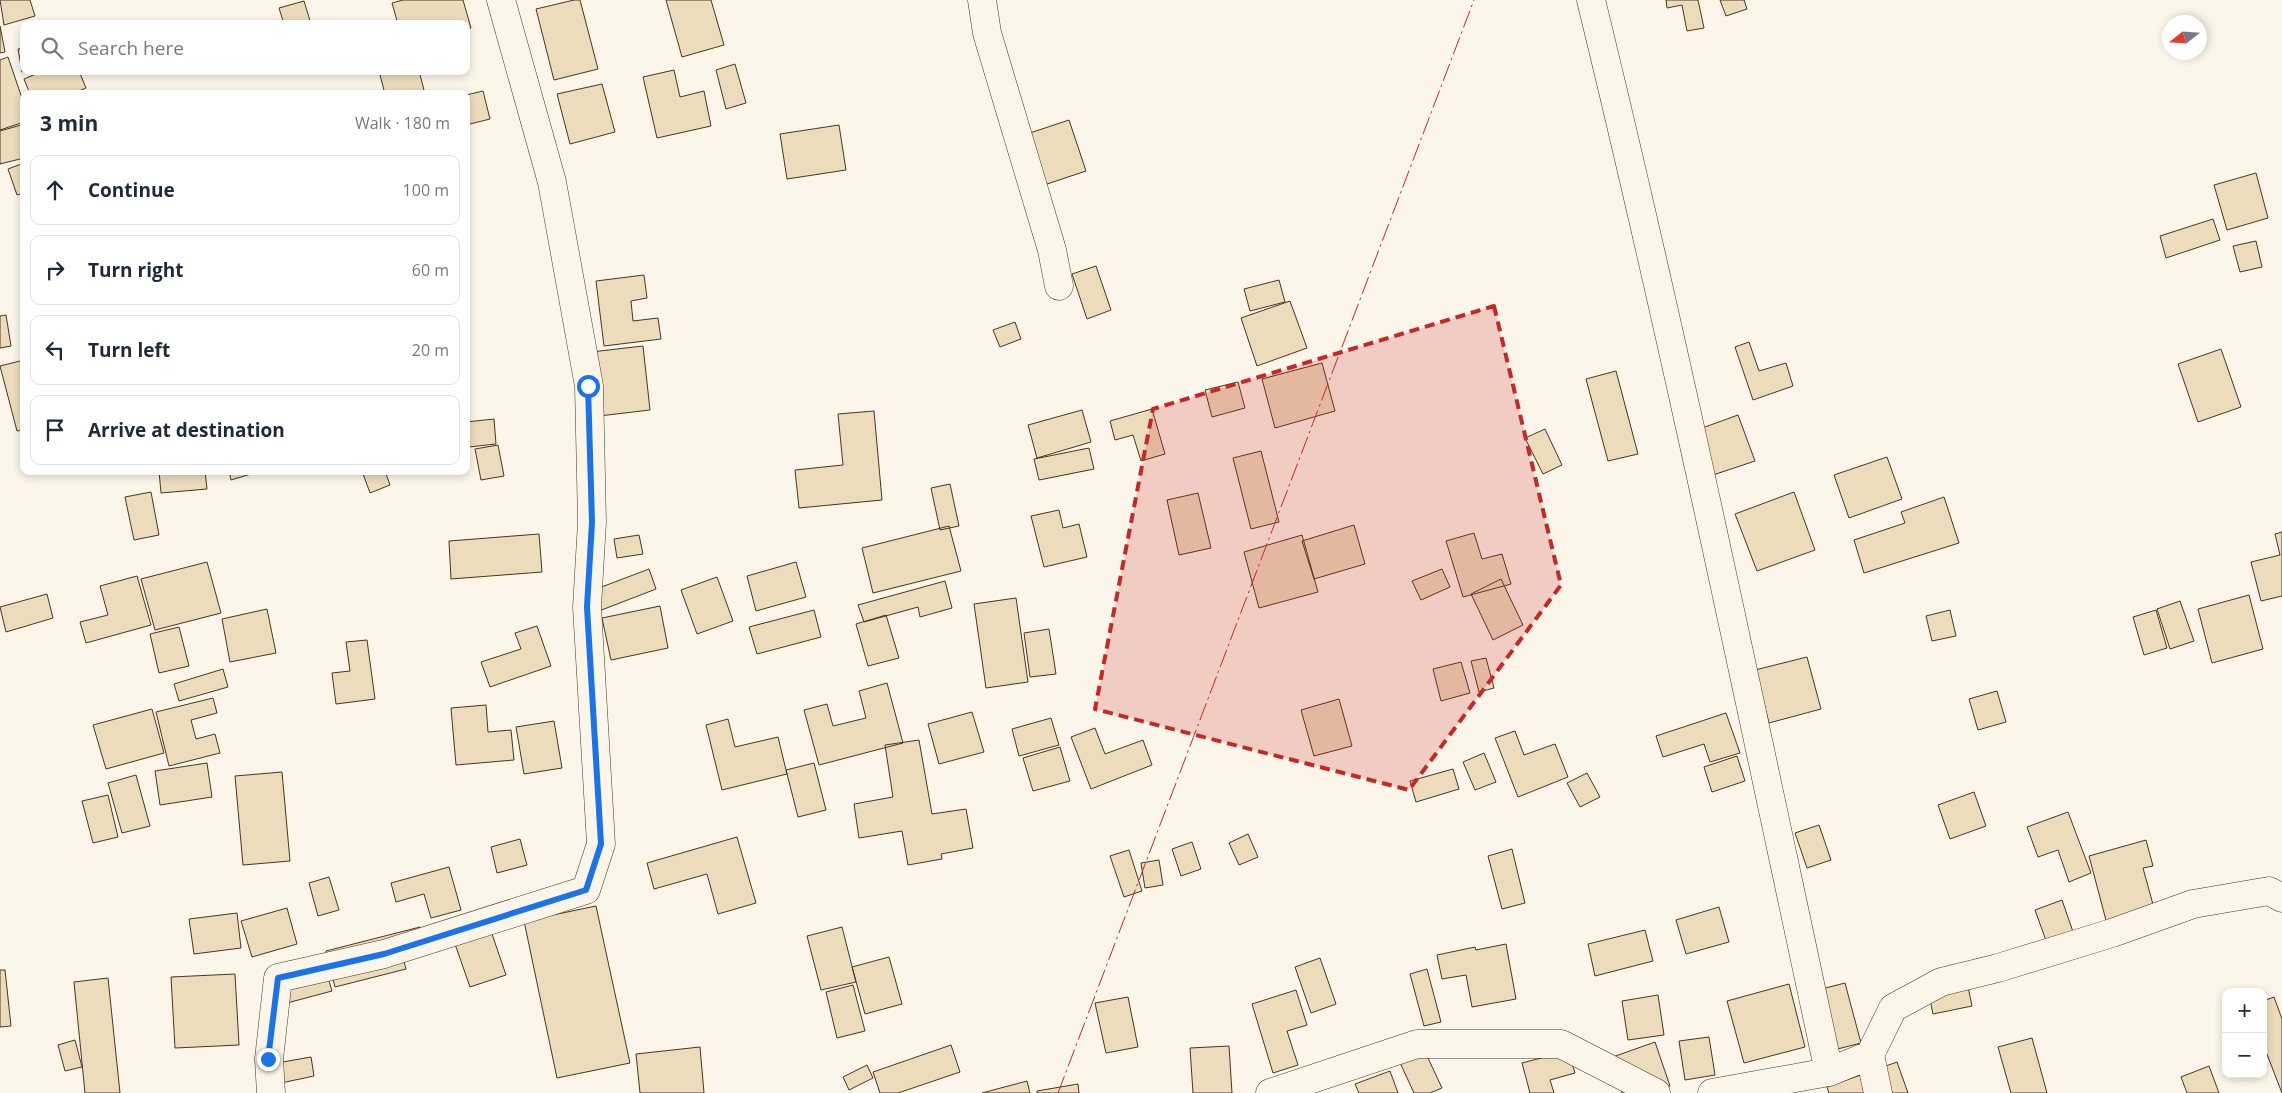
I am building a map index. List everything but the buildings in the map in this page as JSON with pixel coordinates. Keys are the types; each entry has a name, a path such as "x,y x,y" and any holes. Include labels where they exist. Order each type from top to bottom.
{"street":[{"path":"271,1093 268,1059 278,978 384,954 586,890 601,844 587,607 592,522 588,386 552,182 501,0"},
{"path":"982,0 987,33 1052,250 1059,286"},
{"path":"1591,0 1637,194 1830,1072"},
{"path":"1878,1093 1870,1055 1893,1008 1941,982 2006,965 2112,933 2193,904 2269,891 2282,898"},
{"path":"1270,1093 1417,1044 1561,1044 1656,1093"},
{"path":"1712,1093 1830,1072 1870,1055"}],"highlighted area":[{"path":"1494,306 1561,585 1409,790 1095,709 1153,409"}],"power":[{"path":"1058,1093 1474,0"}],"route":[{"path":"268,1059 278,978 384,954 586,890 601,844 587,607 592,522 588,386"}]}
